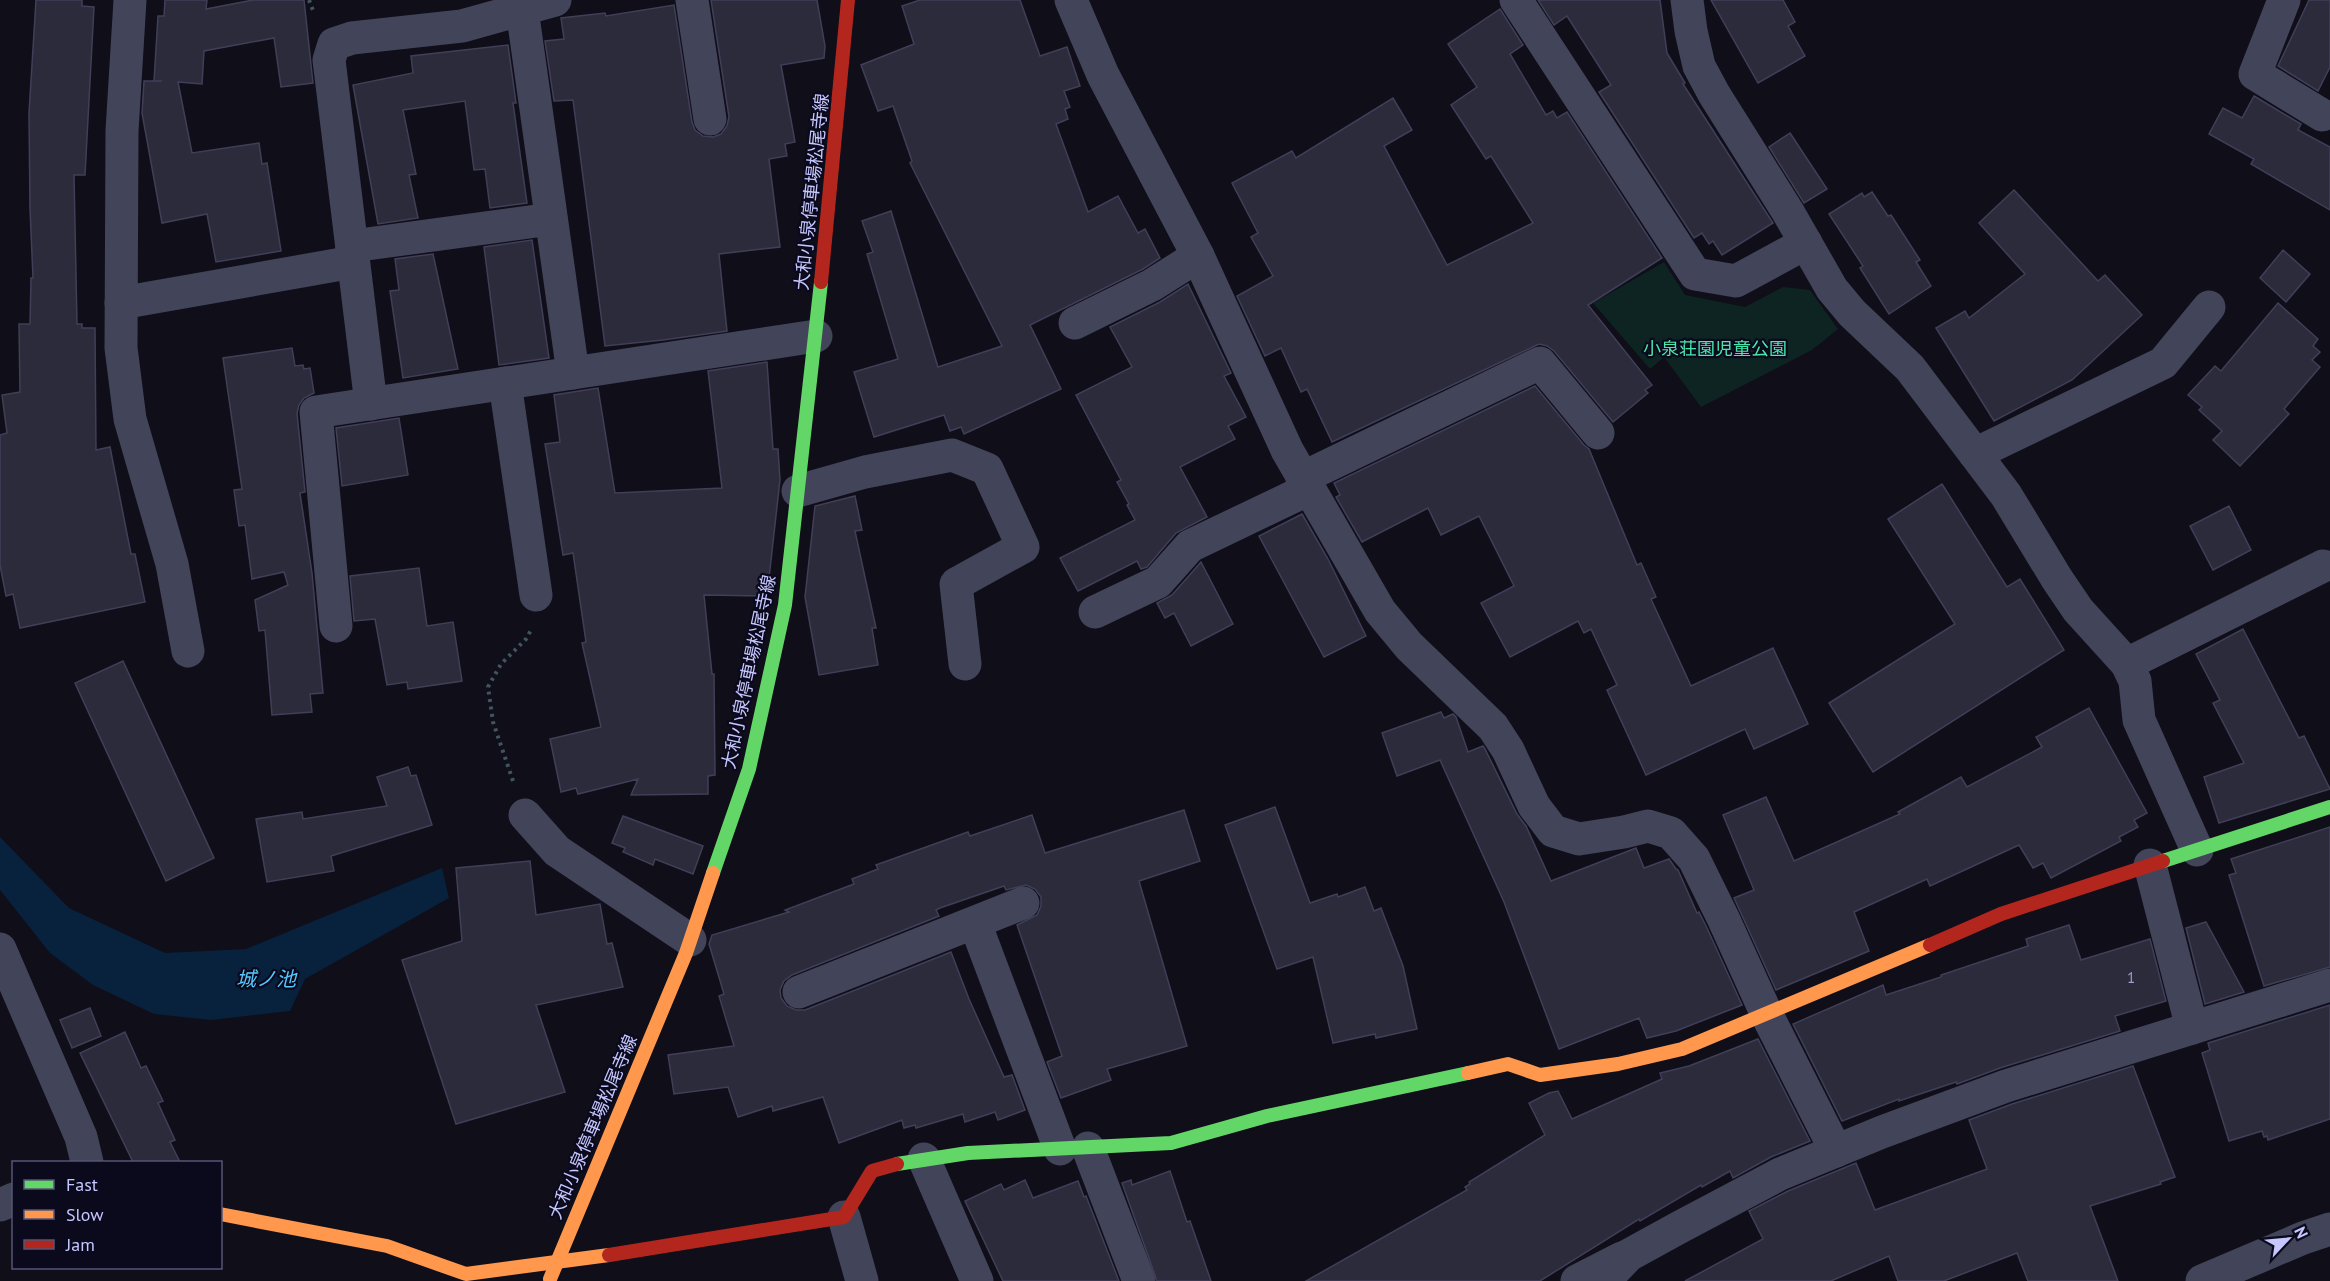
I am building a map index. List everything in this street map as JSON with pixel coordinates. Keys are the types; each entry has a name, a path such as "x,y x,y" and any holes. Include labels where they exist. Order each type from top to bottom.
{"street":[{"path":"130,0 122,131 121,348 130,419 172,564 188,651"},
{"path":"371,404 329,60 334,44 460,13 522,9 555,0"},
{"path":"692,0 710,119"},
{"name":"大和小泉停車場松尾寺線","path":"549,1281 690,940 749,769 785,605 816,336 848,0"},
{"path":"1071,0 1103,75 1198,256 1287,450 1380,611 1408,646 1493,727 1508,750 1534,806 1553,831 1579,839 1648,826 1671,833 1694,859 1767,1015 1836,1151"},
{"path":"1516,0 1695,274 1736,281 1806,243"},
{"path":"1686,0 1699,66 1832,289 1852,313 1910,368 2006,495 2078,610 2127,664 2135,681 2139,720 2197,850"},
{"path":"2284,0 2255,74 2322,115"},
{"path":"522,9 573,373"},
{"path":"121,303 352,254 552,219"},
{"path":"1075,323 1152,285 1198,256"},
{"path":"1975,454 2163,363 2209,307"},
{"path":"336,626 316,412 816,336"},
{"path":"1095,612 1158,582 1190,546 1305,483 1540,363 1598,433"},
{"path":"505,383 536,595"},
{"path":"798,491 865,472 952,455 987,469 1023,547 956,584 965,664"},
{"path":"2127,664 2323,566"},
{"path":"862,1281 844,1217 872,1171 890,1165 968,1153 1171,1143 1267,1116 1508,1064 1540,1075 1618,1064 1682,1049 1767,1015 2001,914 2330,807"},
{"path":"525,815 557,851 690,940"},
{"path":"2150,866 2192,1028"},
{"path":"799,992 1023,903"},
{"path":"975,923 1074,1148 1139,1281"},
{"path":"0,949 81,1137 87,1161"},
{"path":"1577,1281 1780,1173 2006,1086 2330,985"},
{"path":"924,1160 977,1281"},
{"path":"222,1215 387,1246 466,1274 556,1263 844,1217"},
{"path":"2202,1281 2303,1238 2330,1229"},
{"path":"1604,1281 1629,1255"}],"path":[{"path":"525,815 493,722 488,687 501,664 526,639 536,621 536,595"}],"green space":[{"name":"小泉荘園児童公園","path":"1664,262 1685,295 1745,307 1783,287 1810,290 1838,329 1812,350 1701,407 1664,357 1650,369 1593,303"}],"water":[{"name":"城ノ池","path":"0,837 69,908 165,953 246,949 442,868 449,898 305,979 290,1011 211,1020 154,1014 93,985 50,953 0,890"}],"building":[{"path":"36,0 82,0 82,6 94,7 85,175 74,175 77,324 82,324 82,328 95,328 96,450 110,447 131,554 135,554 145,602 20,628 13,594 6,596 0,565 0,435 7,433 2,395 20,392 19,324 30,324 31,278 33,278 29,113"},
{"path":"165,0 207,0 206,9 253,0 304,0 313,83 281,87 274,38 204,51 202,84 178,82 192,153 259,143 262,164 267,163 281,251 216,262 207,214 162,223 142,113 144,81 154,81 158,16 164,16"},
{"path":"711,0 817,0 825,46 824,58 781,65 795,142 785,144 787,156 769,159 780,247 719,254 727,331 605,346 573,100 554,101 545,41 564,39 561,18 605,13 606,16 674,5 692,122 695,130 703,136 713,137 721,134 727,126 729,117"},
{"path":"920,0 1020,0 1040,56 1067,47 1080,86 1064,91 1070,107 1065,109 1068,119 1056,124 1088,212 1118,196 1138,233 1145,229 1160,258 1143,269 1030,325 1061,389 964,434 961,427 950,431 944,415 874,437 854,372 898,359 867,254 873,252 862,221 891,211 938,367 1002,346 910,163 912,161 893,106 878,111 861,65 914,44 902,6"},
{"path":"1538,0 1660,0 1667,53 1685,83 1683,84 1773,223 1722,255 1713,241 1709,244 1702,233 1694,238 1599,92 1611,85 1567,16 1554,25"},
{"path":"1711,0 1783,0 1795,22 1788,26 1805,56 1758,83"},
{"path":"2309,0 2330,0 2330,67 2318,91 2278,66"},
{"path":"1500,9 1523,45 1510,54 1546,115 1553,111 1557,118 1567,112 1662,258 1588,305 1652,385 1645,390 1648,393 1613,422 1554,351 1539,344 1332,442 1307,389 1301,392 1281,348 1265,356 1237,296 1273,276 1251,237 1258,233 1232,183 1292,151 1296,158 1393,98 1412,130 1384,146 1447,265 1533,223 1491,156 1486,159 1451,105 1477,87 1448,44"},
{"path":"508,45 516,103 513,103 527,203 490,208 485,169 474,170 465,101 403,110 416,174 409,175 418,218 378,224 353,85 413,73 411,56"},
{"path":"2254,96 2301,124 2298,130 2330,147 2330,210 2251,164 2254,159 2209,134 2223,108 2242,118"},
{"path":"1790,133 1827,189 1804,203 1769,147"},
{"path":"2014,190 2098,281 2105,275 2142,315 2072,380 1994,421 1936,328 1965,311 1969,318 2025,274 1979,223"},
{"path":"1872,192 1888,216 1891,215 1920,260 1916,262 1931,286 1889,314 1860,268 1863,266 1829,214 1862,193 1864,197"},
{"path":"532,240 549,358 499,365 484,247"},
{"path":"2283,250 2310,274 2286,302 2260,278"},
{"path":"433,254 458,369 403,378 390,291 399,290 395,259"},
{"path":"1188,284 1231,373 1224,376 1246,417 1228,426 1235,439 1180,467 1207,517 1176,533 1147,567 1141,569 1137,561 1078,591 1060,558 1135,520 1117,482 1121,480 1076,395 1132,367 1110,327 1160,302"},
{"path":"2278,303 2318,339 2313,346 2320,352 2312,360 2320,367 2284,409 2289,414 2240,466 2213,440 2222,431 2199,410 2202,407 2188,395 2215,366 2221,371"},
{"path":"292,348 295,366 303,365 304,369 310,368 314,393 304,398 297,413 305,492 300,493 312,573 323,693 310,694 312,712 272,715 265,630 259,631 255,600 288,585 284,572 252,579 245,525 239,526 234,490 242,489 223,358"},
{"path":"767,362 773,449 778,449 780,480 767,596 704,595 712,674 714,674 715,775 708,776 708,794 631,795 638,779 578,794 576,788 561,792 550,739 601,727 582,643 586,642 573,553 563,555 545,444 560,442 554,395 598,388 615,493 722,488 708,371"},
{"path":"1535,386 1589,449 1637,565 1641,563 1656,597 1651,599 1691,686 1773,648 1808,724 1754,749 1745,729 1646,775 1607,690 1617,685 1591,629 1584,633 1578,621 1510,657 1481,603 1514,586 1479,516 1441,535 1428,508 1362,542 1336,497 1340,495 1334,483"},
{"path":"399,418 408,475 342,486 336,428"},
{"path":"1942,484 2007,587 2020,579 2064,650 1873,772 1829,703 1955,624 1888,519"},
{"path":"855,496 862,530 855,531 876,628 872,628 878,665 819,675 805,597 815,506"},
{"path":"2229,506 2251,550 2213,570 2190,526"},
{"path":"1302,514 1328,559 1366,636 1324,657 1259,536"},
{"path":"1201,562 1233,624 1191,646 1174,613 1165,618 1157,603 1172,595"},
{"path":"419,568 427,626 453,622 462,681 408,689 407,682 387,685 375,619 354,621 350,576"},
{"path":"2243,629 2299,738 2304,736 2330,789 2219,823 2204,777 2244,763 2213,703 2220,700 2196,654"},
{"path":"123,661 214,858 166,881 75,683"},
{"path":"2089,708 2147,813 2134,820 2138,827 2119,837 2121,841 2051,878 2043,863 2033,868 2019,845 1930,886 1927,879 1854,912 1869,951 1776,990 1734,898 1754,890 1723,815 1766,797 1794,861 1900,814 1898,812 1961,777 1967,787 2042,747 2036,737"},
{"path":"1441,712 1444,718 1453,714 1456,717 1468,752 1483,746 1485,749 1517,814 1526,826 1551,881 1636,848 1644,868 1669,859 1678,870 1697,913 1699,912 1707,928 1742,1005 1676,1031 1647,1038 1639,1018 1559,1049 1504,902 1440,760 1397,776 1382,733"},
{"path":"408,767 411,776 416,775 432,825 331,856 334,871 267,882 256,819 302,812 303,819 387,806 377,777"},
{"path":"1275,807 1310,903 1337,894 1338,897 1365,887 1374,911 1381,908 1403,966 1417,1029 1376,1038 1375,1034 1333,1043 1313,957 1277,969 1225,825"},
{"path":"1184,810 1200,861 1139,881 1187,1046 1107,1069 1111,1080 1061,1098 1047,1062 1062,1056 1017,925 1037,915 1041,906 1041,897 1035,889 1026,885 1006,890 1004,886 940,908 936,910 939,916 792,975 784,981 780,990 781,998 787,1006 796,1010 805,1010 951,952 1004,1077 1012,1075 1025,1110 998,1120 995,1112 965,1122 963,1114 916,1128 915,1125 904,1128 902,1120 839,1143 823,1097 773,1111 772,1106 738,1117 728,1087 674,1094 668,1055 734,1046 719,996 724,994 709,944 712,935 789,912 785,910 854,884 852,879 878,869 876,865 968,832 970,836 1032,815 1045,853"},
{"path":"623,816 703,846 693,874 655,859 653,865 623,852 625,848 612,843"},
{"path":"2330,827 2330,967 2264,986 2229,875 2236,873 2231,859"},
{"path":"530,861 536,915 600,904 607,944 612,943 623,987 536,1005 565,1092 456,1124 402,960 462,941 456,868"},
{"path":"2206,922 2244,992 2205,1004 2186,928"},
{"path":"2069,925 2081,960 2150,939 2166,1001 2115,1016 2120,1031 2000,1068 1957,1084 1956,1082 1899,1101 1899,1099 1842,1121 1793,1024 1883,985 1886,995 2028,946 2026,939"},
{"path":"2330,1005 2330,1119 2268,1140 2262,1131 2229,1141 2202,1053 2210,1050 2208,1043"},
{"path":"90,1008 101,1036 72,1048 60,1020"},
{"path":"125,1032 141,1068 146,1066 163,1101 158,1103 175,1140 170,1142 180,1161 133,1161 80,1053"},
{"path":"1758,1039 1810,1141 1771,1157 1733,1178 1730,1171 1702,1187 1701,1185 1640,1221 1639,1219 1540,1281 1306,1281 1467,1190 1465,1187 1470,1184 1469,1182 1545,1135 1529,1103 1558,1091 1572,1119 1662,1079 1660,1073 1689,1066"},
{"path":"2133,1066 2175,1177 2160,1182 2161,1184 2090,1206 2118,1281 2028,1281 2017,1253 1944,1281 1898,1281 1889,1256 1831,1281 1685,1281 1763,1239 1749,1211 1788,1191 1856,1163 1875,1210 1987,1169 1969,1120"},
{"path":"1170,1171 1187,1222 1190,1221 1211,1281 1157,1281 1122,1183 1131,1180 1132,1185"},
{"path":"1025,1180 1033,1198 1078,1181 1119,1281 1003,1281 965,1201 1001,1184 1004,1190"}],"traffic: fast":[{"path":"713,873 749,769 785,605 821,282"},
{"path":"2163,861 2330,807"},
{"path":"897,1164 968,1153 1171,1143 1267,1116 1468,1073"}],"traffic: slow":[{"path":"550,1279 686,953 713,873"},
{"path":"1468,1073 1508,1064 1540,1075 1618,1064 1682,1049 1930,945"},
{"path":"222,1214 387,1246 466,1274 609,1255"}],"traffic: jam":[{"path":"821,282 848,0"},
{"path":"1930,945 2001,914 2163,861"},
{"path":"609,1255 844,1217 872,1171 897,1164"}]}
